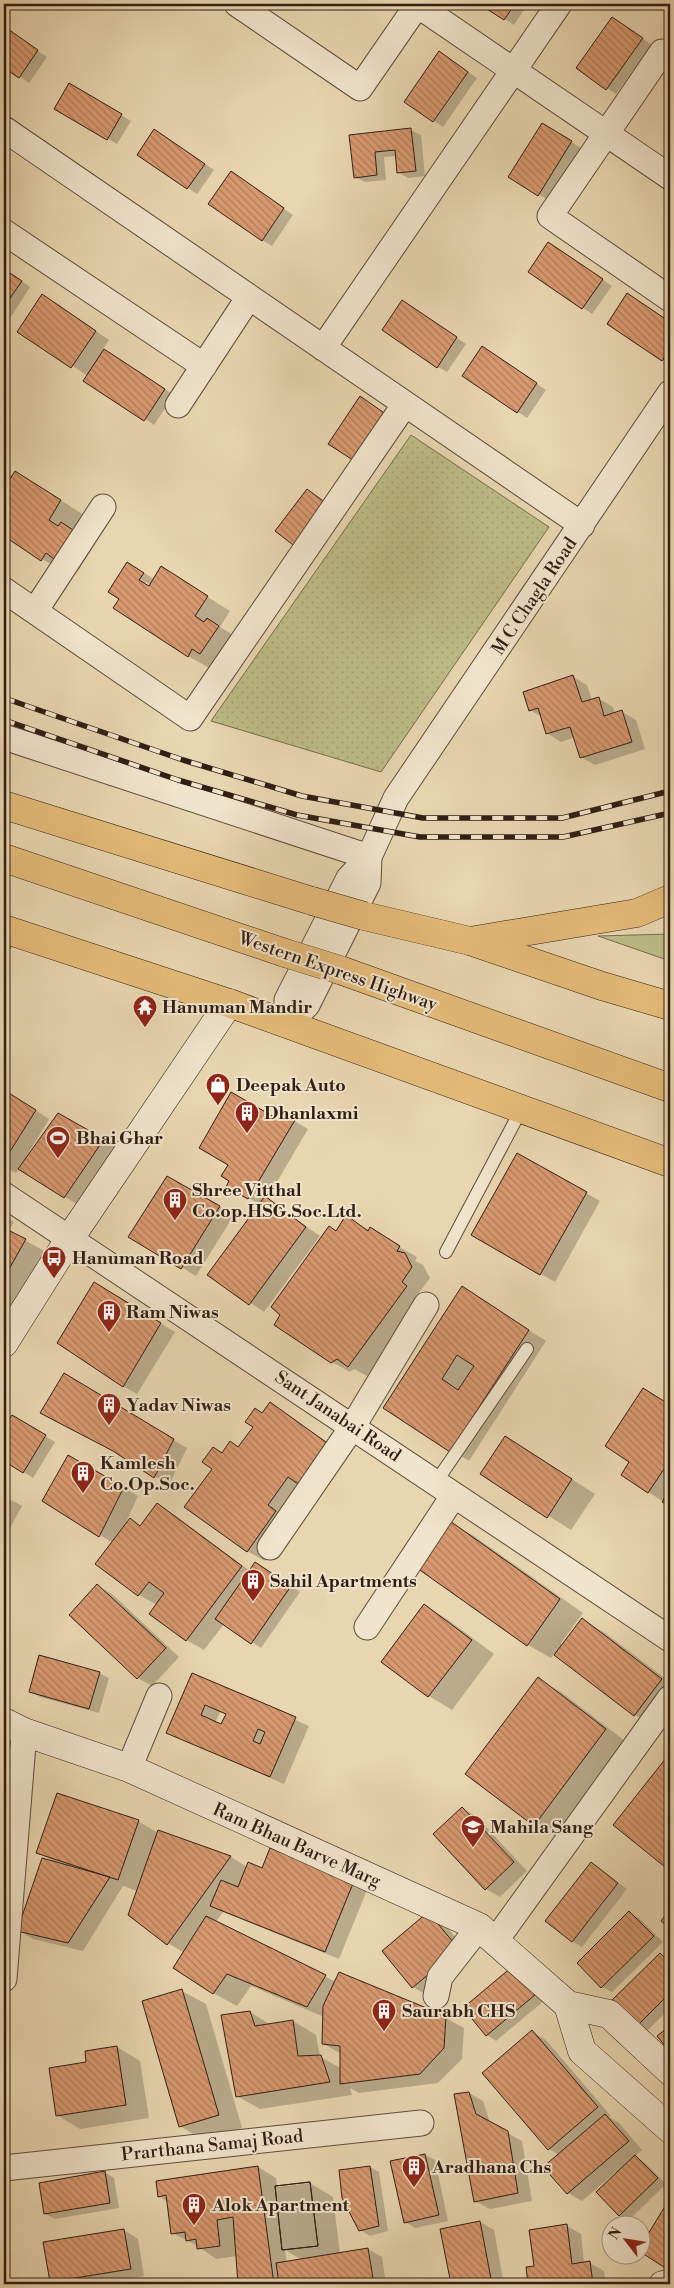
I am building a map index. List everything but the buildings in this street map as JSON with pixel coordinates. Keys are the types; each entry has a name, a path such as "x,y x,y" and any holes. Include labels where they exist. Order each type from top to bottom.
{"main road":[{"path":"4,805 312,901 364,916 470,941 602,986 670,1006"},
{"name":"Western Express Highway","path":"4,858 340,970 670,1088"},
{"path":"470,941 637,913 670,899"},
{"path":"6,939 229,1003 670,1163"}],"street":[{"path":"236,4 360,88 417,4 670,177"},
{"path":"323,348 559,4"},
{"path":"670,57 662,52 550,216 670,299"},
{"path":"4,129 582,525"},
{"path":"4,232 204,366"},
{"path":"178,405 249,297"},
{"name":"M C Chagla Road","path":"369,857 396,798 670,393"},
{"path":"4,590 190,718 405,404"},
{"path":"35,611 103,507"},
{"path":"4,737 369,857 348,878 287,1000 287,1024"},
{"path":"4,1344 70,1238 229,1003"},
{"name":"Sant Janabai Road","path":"4,1195 670,1639"},
{"path":"270,1547 353,1426 426,1305"},
{"path":"367,1628 445,1488"},
{"path":"129,1768 159,1696"},
{"path":"436,1996 440,1977 488,1934 670,1698"},
{"path":"4,1979 14,1727"},
{"name":"Ram Bhau Barve Marg","path":"14,1727 129,1768 488,1934 568,2005 609,2014 670,2071"},
{"path":"568,2005 582,2051 670,2129"},
{"name":"Prarthana Samaj Road","path":"4,2168 421,2122"},
{"path":"662,2284 670,2282"}],"lane":[{"path":"446,1252 522,1108"},
{"path":"445,1488 527,1349"}],"shaded area":[{"path":"411,435 549,527 381,772 211,721"},
{"path":"670,934 670,961 598,936"}],"railway":[{"path":"4,698 183,760 302,796 423,818 562,818 670,791"},
{"path":"4,720 178,780 297,815 420,837 563,837 670,813"}],"place":[{"name":"Hanuman Mandir","path":"145,1028"},
{"name":"Deepak Auto","path":"218,1106"},
{"name":"Dhanlaxmi","path":"247,1134"},
{"name":"Bhai Ghar","path":"58,1159"},
{"name":"Shree Vitthal Co.op.HSG.Soc.Ltd.","path":"175,1221"},
{"name":"Hanuman Road","path":"54,1279"},
{"name":"Ram Niwas","path":"109,1333"},
{"name":"Yadav Niwas","path":"109,1426"},
{"name":"Kamlesh Co.Op.Soc.","path":"83,1494"},
{"name":"Sahil Apartments","path":"253,1602"},
{"name":"Mahila Sang","path":"473,1848"},
{"name":"Saurabh CHS","path":"384,2032"},
{"name":"Aradhana Chs","path":"414,2188"},
{"name":"Alok Apartment","path":"194,2226"}]}
